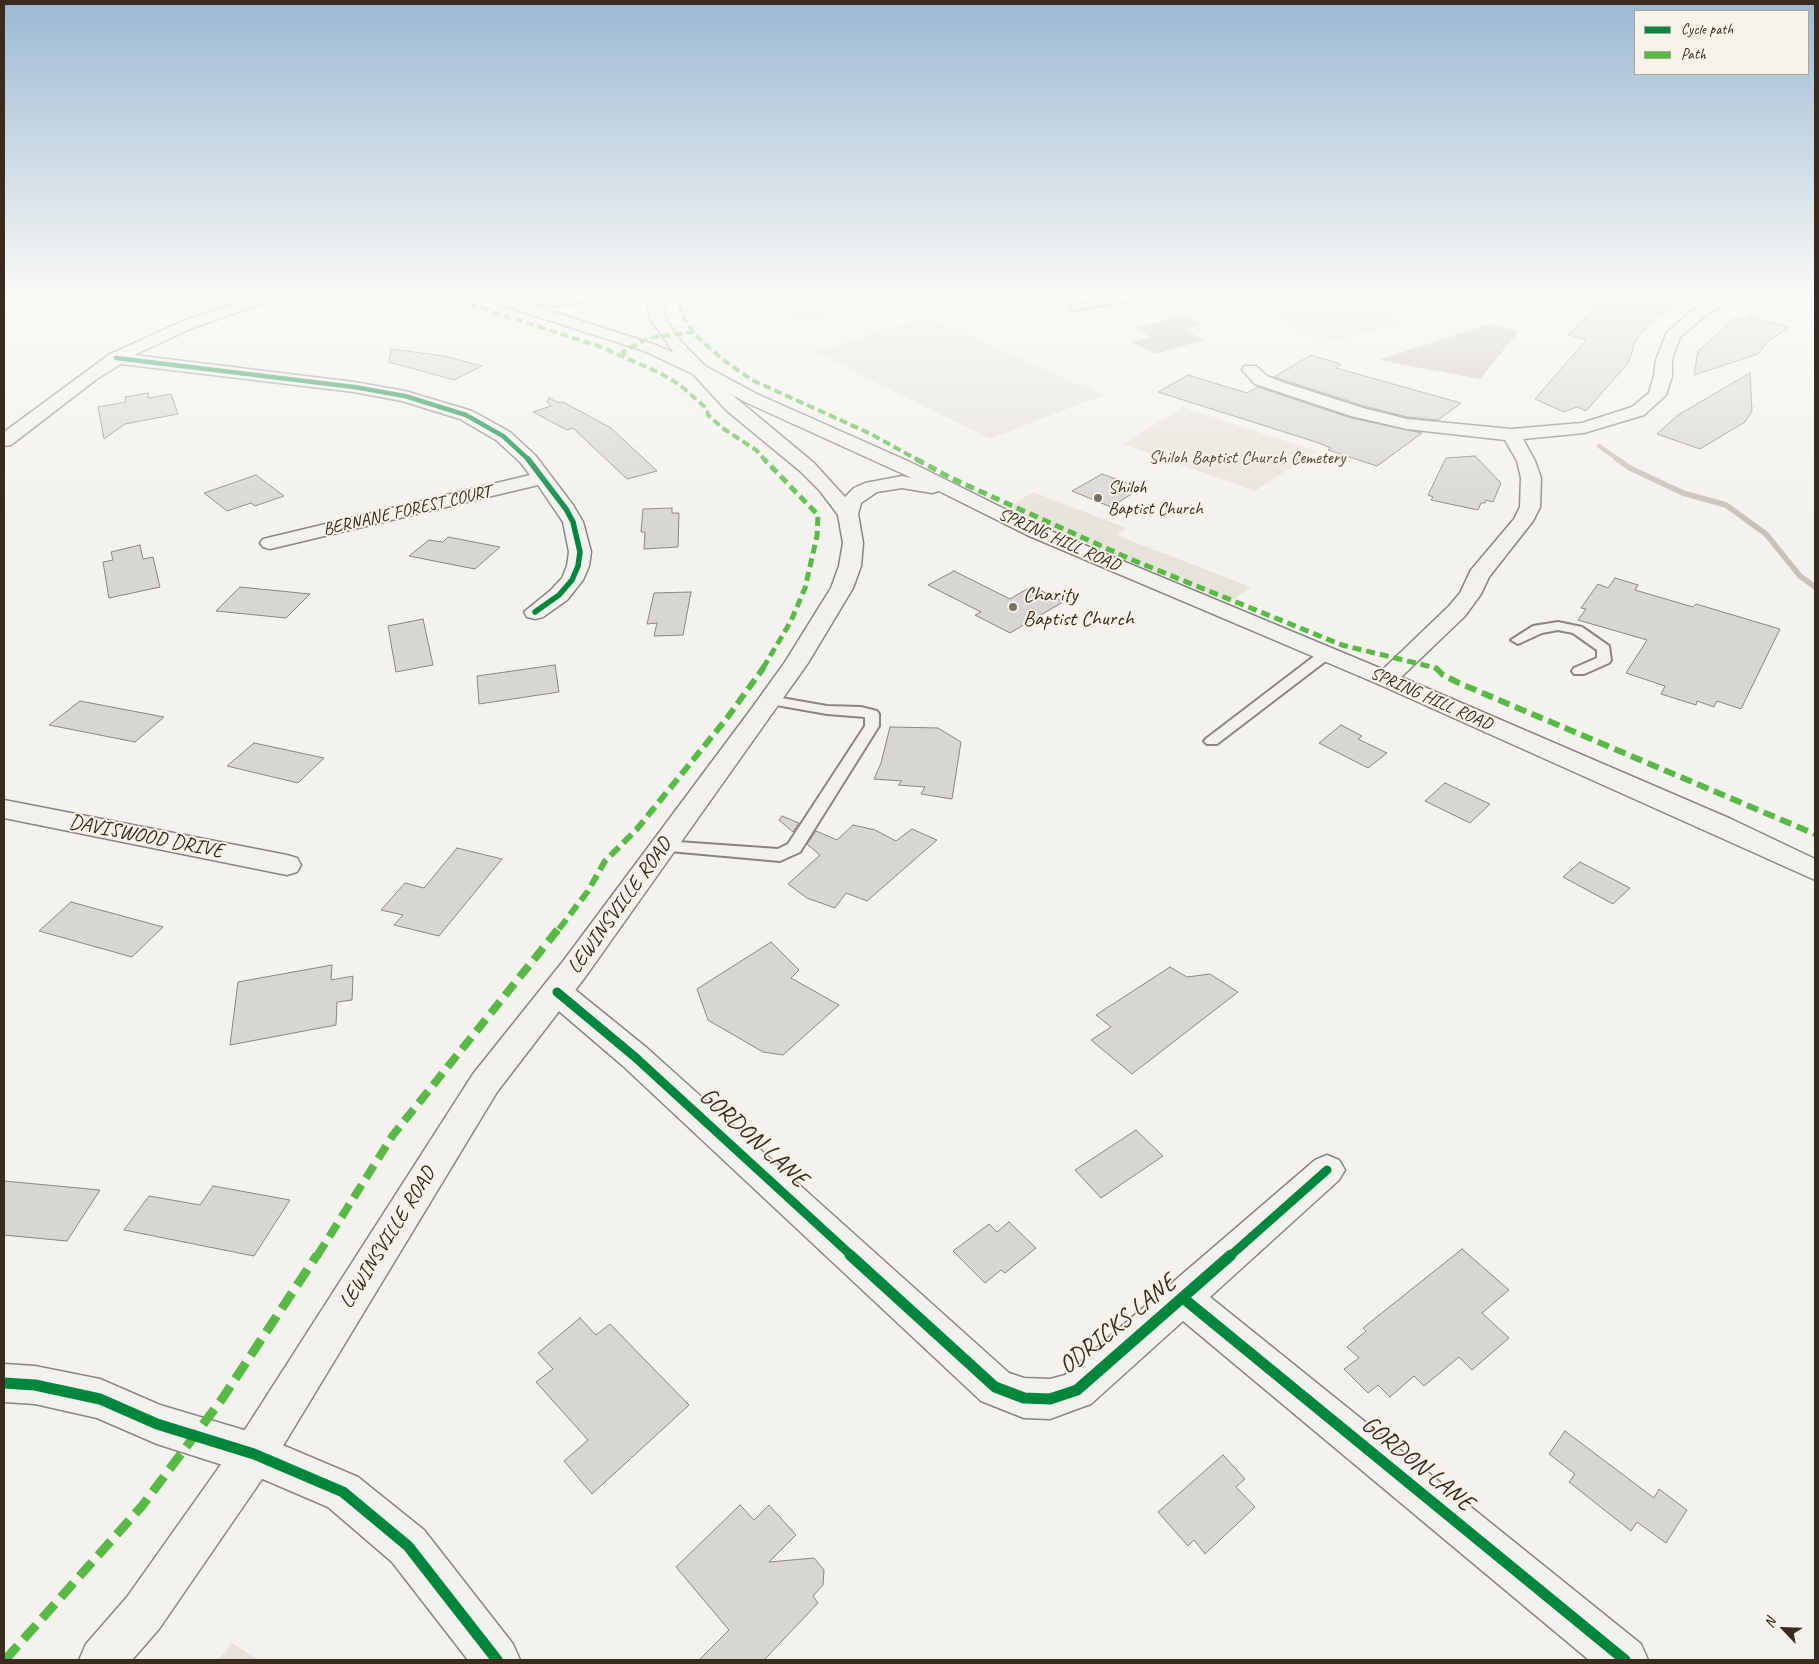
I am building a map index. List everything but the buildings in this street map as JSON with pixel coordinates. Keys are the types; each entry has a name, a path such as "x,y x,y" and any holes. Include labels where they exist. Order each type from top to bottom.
{"street":[{"path":"4,440 98,371"},
{"path":"220,371 354,387 432,403 476,420 502,436 528,459 573,522 580,552 578,566 572,580 559,595 535,612"},
{"name":"SPRING HILL ROAD","path":"701,371 751,398 904,466 964,498 1043,535 1386,679 1721,825 1815,870"},
{"name":"LEWINSVILLE ROAD","path":"102,1660 143,1613 254,1454 485,1083 557,992 770,700 842,588 850,566 853,543 848,514 827,487 807,467 744,417 701,371"},
{"path":"726,371 744,384 808,422"},
{"path":"1251,371 1261,380 1276,386 1382,419 1443,429 1511,435 1584,428 1638,411 1657,394 1663,371"},
{"path":"1386,679 1457,611 1470,594 1479,575 1523,521 1530,506 1531,478 1526,461 1511,435"},
{"name":"BERNANE FOREST COURT","path":"270,543 543,478"},
{"path":"848,514 852,501 861,492 887,483 919,483 964,498"},
{"name":"DAVISWOOD DRIVE","path":"4,809 287,865"},
{"name":"SPRING HILL ROAD","path":"1721,825 1815,850"},
{"name":"GORDON LANE","path":"557,992 642,1064 920,1318"},
{"name":"ODRICKS LANE","path":"920,1318 995,1387 1024,1398 1050,1399 1077,1390 1327,1170"},
{"name":"GORDON LANE","path":"1183,1298 1625,1660"},
{"path":"4,1383 35,1385 100,1399 157,1424 254,1454 343,1492 408,1546 497,1660"}],"lane":[{"path":"1518,640 1538,629 1558,626 1577,630 1604,649 1604,660 1579,671"},
{"path":"1212,741 1326,654"},
{"path":"664,846 780,856 794,848 872,726 872,714 861,711 827,710 770,700"}],"green space":[{"path":"853,371 1048,371 1103,395 990,439"},
{"name":"Shiloh Baptist Church Cemetery","path":"1183,407 1316,451 1255,491 1123,444"},
{"path":"1033,492 1126,528 1116,535 1251,587 1230,602 1005,510"},
{"path":"232,1643 259,1660 218,1660"}],"shaded area":[{"path":"1435,371 1487,371 1480,379"}],"waterway":[{"path":"1599,446 1619,460"},
{"path":"1617,459 1630,468 1683,493 1726,505 1766,534 1800,576 1815,587"}],"marked path":[{"path":"5,1660 142,1506 222,1399 293,1293 393,1135 520,979 588,891 605,861 637,829 727,718 766,664 791,621 805,588 817,536 818,515 756,450 724,429 708,415 707,409 680,385 655,371"},
{"path":"739,371 752,380 799,403 871,434 951,478 1130,559 1342,645 1435,667 1443,675 1459,683 1815,834"}],"cycle path":[{"path":"220,371 354,387 405,396 466,415 503,436 528,459 566,509 573,522 580,552 578,566 572,580 559,595 535,612"},
{"path":"557,992 635,1057 995,1387 1024,1398 1050,1399 1077,1390 1327,1170"},
{"path":"1183,1298 1625,1660"},
{"path":"4,1383 35,1385 100,1399 157,1424 254,1454 343,1492 408,1546 497,1660"}],"place":[{"name":"Shiloh Baptist Church","path":"1098,498"},
{"name":"Charity Baptist Church","path":"1013,607"}]}
